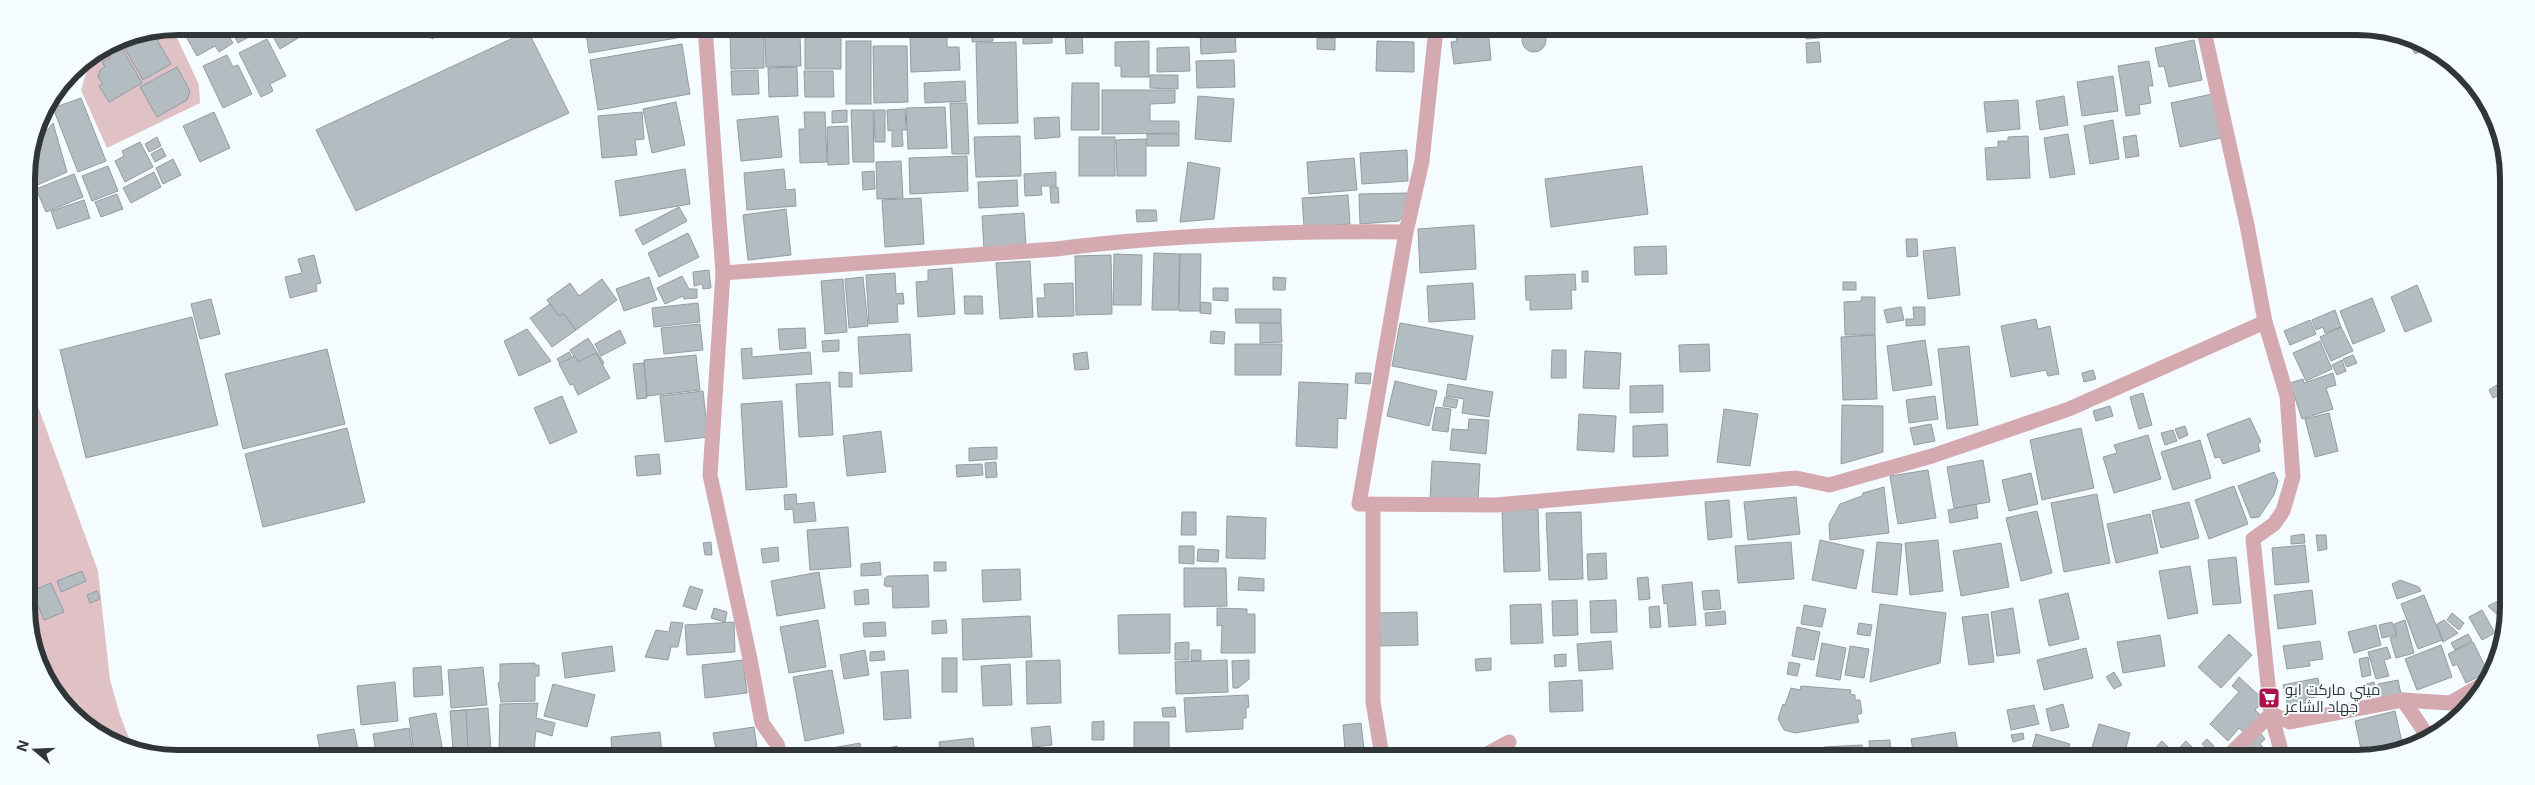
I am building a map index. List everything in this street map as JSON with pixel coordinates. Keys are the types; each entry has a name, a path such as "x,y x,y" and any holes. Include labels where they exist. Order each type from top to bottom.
{"street":[{"path":"706,35 723,272 710,476 762,723 777,744 779,750"},
{"path":"1435,35 1422,161 1406,232 1359,504 1496,505 1796,478 1829,485 1932,456 2069,409 2265,322"},
{"path":"2205,35 2247,226 2265,322 2287,396 2293,477 2283,511 2274,524 2253,539 2271,714 2281,750"},
{"path":"723,272 1056,249 1105,243 1293,231 1406,232"},
{"path":"1373,504 1373,702 1381,750"},
{"path":"2271,714 2290,722 2403,700 2450,703 2473,690"},
{"path":"2403,700 2425,732"},
{"path":"2234,750 2271,714"},
{"path":"1493,750 1509,742"}],"shaded area":[{"path":"176,35 199,85 200,103 107,148 81,90 88,67 106,54 141,40"},
{"path":"35,398 98,571 110,680 130,741 106,731 70,701 50,670 38,635 35,607"}],"building":[{"path":"185,35 228,35 233,43 219,52 215,46 197,56"},
{"path":"234,35 252,35 238,43"},
{"path":"272,35 303,35 280,49"},
{"path":"430,35 439,35 432,39"},
{"path":"519,35 530,35 569,113 356,211 316,130"},
{"path":"586,35 676,35 677,38 589,53"},
{"path":"730,35 764,35 764,68 731,69"},
{"path":"765,35 800,35 801,66 766,67"},
{"path":"910,35 947,35 947,47 959,47 960,70 911,72"},
{"path":"972,35 993,35 993,41 972,42"},
{"path":"1023,35 1052,35 1052,43 1023,44"},
{"path":"1082,35 1083,53 1066,54 1065,36"},
{"path":"1200,35 1235,35 1236,52 1201,54"},
{"path":"1455,35 1489,35 1491,60 1454,64 1451,42 1457,41"},
{"path":"1524,35 1545,36 1545,44 1538,51 1530,51 1523,44"},
{"path":"1806,35 1820,35 1820,38 1806,39"},
{"path":"155,37 171,64 143,80 125,49 140,40"},
{"path":"805,37 841,37 841,69 805,69"},
{"path":"1317,38 1335,38 1335,50 1317,49"},
{"path":"267,39 286,76 270,84 273,91 261,97 239,53"},
{"path":"2194,40 2202,80 2169,87 2164,66 2159,67 2155,48"},
{"path":"846,41 871,41 871,104 846,104"},
{"path":"1149,41 1149,77 1121,77 1121,66 1115,66 1115,42"},
{"path":"1377,41 1414,42 1414,72 1376,71"},
{"path":"1016,42 1018,123 978,124 976,43"},
{"path":"1819,42 1821,62 1807,63 1806,43"},
{"path":"682,44 690,94 598,110 590,60"},
{"path":"873,46 907,46 908,102 874,103"},
{"path":"2411,46 2422,51 2415,54"},
{"path":"121,47 142,83 109,102 99,86 103,84 98,77 100,70 105,67 102,62 110,58 107,53"},
{"path":"1189,47 1190,71 1157,72 1157,48"},
{"path":"227,55 233,67 238,65 252,94 223,108 203,66"},
{"path":"1234,60 1235,87 1197,88 1196,61"},
{"path":"2149,61 2153,86 2148,86 2151,103 2139,105 2140,114 2126,116 2118,66"},
{"path":"177,67 190,91 187,100 157,117 140,87"},
{"path":"797,67 798,96 769,97 768,68"},
{"path":"758,70 759,94 732,95 731,71"},
{"path":"804,71 833,71 834,97 805,97"},
{"path":"1150,75 1178,75 1178,89 1150,88"},
{"path":"2113,76 2118,111 2082,116 2077,82"},
{"path":"965,81 966,101 925,103 924,83"},
{"path":"1072,83 1099,83 1099,130 1071,130"},
{"path":"1102,90 1175,90 1175,103 1150,104 1150,121 1179,121 1179,133 1102,134"},
{"path":"2212,94 2221,138 2180,147 2171,103"},
{"path":"1198,96 1234,99 1231,142 1195,139"},
{"path":"2064,96 2068,125 2040,130 2036,101"},
{"path":"81,98 106,161 78,172 53,108"},
{"path":"2018,100 2020,129 1987,132 1984,102"},
{"path":"676,102 685,145 652,153 643,109"},
{"path":"950,103 967,103 969,154 952,154"},
{"path":"945,107 947,148 908,149 906,108"},
{"path":"905,109 906,130 902,130 903,146 892,147 892,130 888,131 887,110"},
{"path":"847,110 847,122 832,123 832,111"},
{"path":"851,110 873,110 874,162 853,162"},
{"path":"874,110 885,110 885,142 875,142"},
{"path":"214,112 230,148 200,162 183,126"},
{"path":"642,112 644,139 635,140 637,155 602,158 598,116"},
{"path":"804,112 825,112 827,162 800,163 799,129 805,129"},
{"path":"778,116 782,157 741,161 737,120"},
{"path":"1059,117 1060,137 1035,139 1034,118"},
{"path":"2113,120 2119,159 2090,164 2084,126"},
{"path":"53,123 67,172 35,186 36,159 41,138"},
{"path":"848,126 849,164 828,165 827,127"},
{"path":"1147,134 1179,134 1179,146 1147,146"},
{"path":"2068,134 2075,174 2050,178 2044,138"},
{"path":"2136,135 2139,156 2126,158 2123,137"},
{"path":"1020,136 1021,176 976,177 974,137"},
{"path":"2028,136 2030,178 1987,180 1985,148 1998,147 1998,141 2008,141 2008,137"},
{"path":"157,137 161,146 149,152 145,144"},
{"path":"1079,137 1115,137 1115,176 1079,176"},
{"path":"1146,139 1146,176 1117,176 1116,140"},
{"path":"140,142 153,167 125,182 115,161 124,156 122,151"},
{"path":"162,148 166,156 155,162 151,154"},
{"path":"1407,150 1408,181 1362,184 1360,153"},
{"path":"967,156 968,191 910,194 909,158"},
{"path":"1354,158 1357,190 1309,194 1307,162"},
{"path":"173,159 181,175 163,184 156,168"},
{"path":"901,161 903,198 877,199 876,162"},
{"path":"1188,162 1220,168 1214,219 1180,222"},
{"path":"108,166 118,191 92,201 82,176"},
{"path":"1642,166 1648,214 1551,227 1545,179"},
{"path":"685,169 690,204 620,216 615,181"},
{"path":"784,169 786,190 795,189 796,206 747,210 744,173"},
{"path":"874,171 875,189 863,190 862,172"},
{"path":"154,172 161,187 131,203 123,188"},
{"path":"1056,172 1056,186 1041,186 1042,195 1025,196 1024,174"},
{"path":"74,174 83,197 46,212 36,189"},
{"path":"1017,180 1018,206 979,208 978,182"},
{"path":"1050,187 1058,187 1059,203 1051,203"},
{"path":"1408,193 1404,214 1399,221 1360,224 1359,194"},
{"path":"117,194 123,209 101,217 95,202"},
{"path":"1348,195 1350,224 1304,227 1302,198"},
{"path":"921,198 924,244 885,247 882,200"},
{"path":"84,200 90,218 57,229 51,211"},
{"path":"679,207 687,221 643,245 635,230"},
{"path":"786,209 791,255 748,260 743,215"},
{"path":"1136,210 1156,210 1157,221 1137,222"},
{"path":"1024,213 1026,247 984,250 982,216"},
{"path":"1474,225 1476,269 1420,273 1418,229"},
{"path":"688,233 699,257 659,277 648,253"},
{"path":"1906,239 1917,239 1918,256 1907,257"},
{"path":"1666,246 1667,274 1635,275 1634,247"},
{"path":"1955,247 1960,295 1928,299 1923,251"},
{"path":"1154,253 1180,254 1178,310 1152,310"},
{"path":"1114,254 1142,255 1141,305 1113,305"},
{"path":"1180,254 1201,254 1200,311 1179,311"},
{"path":"314,255 321,283 316,284 317,291 290,298 285,277 302,273 298,259"},
{"path":"1111,255 1112,314 1076,315 1075,256"},
{"path":"1030,261 1033,317 1000,319 996,263"},
{"path":"952,268 955,314 918,317 916,282 928,281 928,270"},
{"path":"709,270 711,288 703,289 702,284 694,286 693,272"},
{"path":"1582,271 1588,271 1588,282 1582,282"},
{"path":"895,273 896,294 903,293 904,304 897,304 898,322 869,324 866,275"},
{"path":"1575,274 1576,290 1571,290 1572,309 1530,310 1530,300 1526,300 1525,276"},
{"path":"682,276 689,289 697,289 697,298 684,299 683,296 665,304 657,288"},
{"path":"649,277 657,300 624,311 616,289"},
{"path":"863,277 868,326 849,328 845,279"},
{"path":"1273,277 1286,278 1285,290 1273,290"},
{"path":"602,279 617,300 576,330 564,314 559,316 547,300 570,283 579,296"},
{"path":"843,279 847,332 825,334 821,281"},
{"path":"1843,282 1856,282 1856,290 1843,290"},
{"path":"1073,283 1074,316 1038,317 1037,298 1045,298 1044,284"},
{"path":"1473,283 1475,319 1429,322 1427,286"},
{"path":"2417,285 2432,321 2405,332 2391,297"},
{"path":"1213,288 1228,288 1228,301 1213,300"},
{"path":"964,296 982,296 983,314 965,314"},
{"path":"1861,297 1875,297 1875,335 1845,335 1844,302 1862,301"},
{"path":"2372,298 2385,331 2353,344 2340,311"},
{"path":"211,299 220,334 200,339 191,304"},
{"path":"1201,302 1211,303 1211,314 1200,313"},
{"path":"698,303 700,322 654,327 652,308"},
{"path":"550,304 559,316 564,314 576,330 552,347 530,318"},
{"path":"1901,307 1904,320 1887,323 1884,310"},
{"path":"1913,307 1925,307 1925,325 1906,326 1906,319 1914,319"},
{"path":"1235,309 1281,309 1281,323 1236,323"},
{"path":"2335,310 2341,327 2325,333 2323,327 2316,330 2312,320"},
{"path":"192,317 218,425 86,458 60,350"},
{"path":"2036,319 2038,329 2050,326 2059,374 2048,376 2046,370 2011,377 2001,326"},
{"path":"2310,320 2316,334 2290,345 2284,331"},
{"path":"1260,323 1281,323 1282,342 1260,343"},
{"path":"1400,323 1473,336 1466,380 1392,366"},
{"path":"700,324 703,350 664,354 661,328"},
{"path":"2341,327 2353,351 2331,361 2320,337"},
{"path":"805,328 806,348 780,350 778,329"},
{"path":"527,329 551,361 519,376 504,341"},
{"path":"620,330 626,343 601,356 595,344"},
{"path":"1211,331 1225,332 1224,344 1210,343"},
{"path":"910,334 912,371 860,374 858,337"},
{"path":"1875,335 1877,399 1843,400 1841,337"},
{"path":"588,338 604,363 586,375 570,350"},
{"path":"839,340 839,351 823,352 822,341"},
{"path":"1925,340 1932,385 1893,391 1887,346"},
{"path":"2320,341 2332,369 2306,381 2293,353"},
{"path":"1235,344 1282,344 1281,375 1235,375"},
{"path":"1709,344 1710,371 1680,372 1679,345"},
{"path":"1969,346 1978,425 1947,429 1938,349"},
{"path":"752,348 752,357 810,352 812,374 743,379 741,349"},
{"path":"327,349 345,424 243,449 225,374"},
{"path":"1552,350 1566,350 1566,378 1551,378"},
{"path":"1585,351 1621,353 1619,389 1583,388"},
{"path":"569,352 581,373 570,380 557,359"},
{"path":"1087,352 1089,369 1075,370 1073,354"},
{"path":"596,353 610,378 578,395 573,384 570,385 559,364 575,356 578,362"},
{"path":"696,355 700,390 647,396 644,360"},
{"path":"2353,355 2357,363 2347,367 2343,359"},
{"path":"2342,360 2346,371 2337,375 2332,365"},
{"path":"644,363 647,398 637,399 633,364"},
{"path":"2093,370 2096,379 2084,382 2082,373"},
{"path":"839,372 852,373 852,387 839,387"},
{"path":"1356,373 1371,373 1370,384 1355,383"},
{"path":"2333,373 2336,385 2326,388 2333,409 2302,419 2290,383 2303,379 2304,383"},
{"path":"1395,381 1437,391 1429,426 1387,416"},
{"path":"830,382 833,435 799,437 796,384"},
{"path":"1299,382 1348,384 1346,419 1338,418 1337,448 1296,446"},
{"path":"1448,384 1493,392 1489,417 1462,413 1464,399 1446,396"},
{"path":"1663,385 1663,412 1630,413 1630,386"},
{"path":"2497,385 2500,394 2493,398 2489,390"},
{"path":"703,391 708,437 665,442 660,396"},
{"path":"2143,393 2152,425 2139,429 2130,397"},
{"path":"562,396 577,432 550,444 534,408"},
{"path":"1935,396 1938,419 1909,423 1906,400"},
{"path":"1445,397 1458,400 1456,408 1443,406"},
{"path":"782,401 787,487 746,490 741,404"},
{"path":"1842,405 1883,406 1883,452 1841,464"},
{"path":"2110,406 2113,416 2096,421 2093,411"},
{"path":"1436,407 1451,409 1448,432 1432,430"},
{"path":"1724,409 1758,414 1750,466 1717,462"},
{"path":"2329,413 2338,451 2315,457 2305,419"},
{"path":"1579,414 1616,416 1614,452 1577,450"},
{"path":"2250,418 2261,442 2258,444 2260,451 2223,464 2220,457 2215,458 2207,434"},
{"path":"1469,419 1489,420 1486,454 1450,450 1452,429 1468,430"},
{"path":"1667,424 1668,456 1633,457 1633,426"},
{"path":"1931,424 1935,441 1914,445 1910,428"},
{"path":"2185,426 2188,435 2179,439 2175,429"},
{"path":"347,428 365,502 263,527 245,454"},
{"path":"2081,428 2094,488 2042,500 2030,440"},
{"path":"2173,430 2177,441 2165,445 2161,433"},
{"path":"881,431 886,472 847,476 843,436"},
{"path":"2148,435 2161,479 2114,493 2103,457 2117,453 2114,445"},
{"path":"2200,440 2211,478 2173,490 2161,452"},
{"path":"997,447 997,459 969,461 969,448"},
{"path":"659,454 661,474 637,476 635,456"},
{"path":"1983,460 1990,502 1954,508 1947,467"},
{"path":"1432,461 1480,464 1478,502 1430,500"},
{"path":"996,462 997,477 986,478 985,463"},
{"path":"982,464 983,475 957,477 956,465"},
{"path":"1928,470 1936,518 1898,524 1890,476"},
{"path":"2274,472 2278,481 2274,495 2259,517 2251,518 2238,486"},
{"path":"2031,473 2038,504 2009,511 2002,480"},
{"path":"2234,486 2248,524 2209,539 2195,500"},
{"path":"1884,487 1889,533 1830,540 1829,524 1840,504 1862,496 1863,493"},
{"path":"796,494 797,504 814,502 816,521 794,523 793,509 785,510 784,495"},
{"path":"2097,494 2110,563 2064,572 2051,503"},
{"path":"1796,497 1800,534 1748,540 1744,502"},
{"path":"1729,500 1732,537 1708,540 1705,502"},
{"path":"2189,502 2199,538 2161,548 2152,511"},
{"path":"1976,504 1978,518 1950,523 1948,510"},
{"path":"1538,509 1540,571 1504,572 1502,510"},
{"path":"2037,511 2052,573 2021,581 2006,518"},
{"path":"1182,512 1196,512 1196,535 1181,535"},
{"path":"1581,512 1583,579 1549,580 1546,513"},
{"path":"2150,514 2158,553 2116,563 2107,524"},
{"path":"1227,516 1266,518 1265,559 1226,558"},
{"path":"848,527 851,567 810,570 807,530"},
{"path":"2304,534 2305,543 2291,544 2291,536"},
{"path":"2316,535 2326,535 2327,549 2318,551"},
{"path":"1820,540 1864,550 1856,589 1812,580"},
{"path":"1938,540 1943,591 1910,595 1905,543"},
{"path":"711,542 712,555 705,555 703,543"},
{"path":"1791,542 1794,579 1738,583 1735,546"},
{"path":"1877,542 1902,544 1897,595 1872,592"},
{"path":"2001,543 2009,587 1961,596 1953,551"},
{"path":"2305,545 2309,582 2275,585 2272,548"},
{"path":"1179,546 1194,546 1194,564 1179,563"},
{"path":"778,547 779,561 763,563 761,549"},
{"path":"1198,549 1219,550 1218,562 1197,561"},
{"path":"1606,553 1607,579 1588,580 1587,554"},
{"path":"2236,557 2241,603 2213,605 2208,560"},
{"path":"880,562 881,575 861,576 861,564"},
{"path":"934,562 946,562 946,571 934,571"},
{"path":"2190,566 2198,613 2168,619 2159,571"},
{"path":"1184,568 1226,568 1227,606 1184,607"},
{"path":"1020,569 1021,600 983,602 982,570"},
{"path":"82,571 86,581 61,592 57,581"},
{"path":"819,572 825,608 777,616 771,581"},
{"path":"928,575 929,607 893,608 892,586 887,587 884,585 885,578 888,576"},
{"path":"1239,577 1264,579 1264,591 1238,590"},
{"path":"1648,577 1650,599 1639,600 1637,578"},
{"path":"2400,580 2419,587 2421,591 2397,599 2392,584"},
{"path":"1692,582 1696,625 1669,627 1667,603 1664,604 1662,585"},
{"path":"51,583 64,612 44,620 35,598 35,590"},
{"path":"690,586 703,590 696,610 683,606"},
{"path":"868,589 869,604 855,605 854,591"},
{"path":"1719,590 1721,609 1704,610 1702,591"},
{"path":"2312,590 2316,624 2278,629 2274,595"},
{"path":"97,591 100,599 90,603 87,595"},
{"path":"2068,593 2079,639 2049,646 2039,600"},
{"path":"2424,595 2442,640 2418,649 2401,604"},
{"path":"1577,600 1578,635 1553,636 1552,601"},
{"path":"1616,600 1617,632 1591,633 1590,601"},
{"path":"2500,600 2499,617 2488,606"},
{"path":"1541,604 1543,643 1511,644 1510,605"},
{"path":"1880,604 1946,613 1940,663 1870,682"},
{"path":"1804,605 1826,609 1822,627 1801,624"},
{"path":"1659,606 1661,627 1650,628 1649,607"},
{"path":"714,608 727,612 725,622 711,618"},
{"path":"1217,608 1247,609 1247,614 1255,614 1255,653 1221,653 1222,625 1217,626"},
{"path":"2013,608 2020,653 1997,656 1991,612"},
{"path":"2482,610 2495,633 2482,640 2469,617"},
{"path":"1725,611 1726,624 1706,626 1705,613"},
{"path":"1417,612 1418,645 1380,646 1379,613"},
{"path":"2452,613 2464,623 2459,630 2447,620"},
{"path":"1170,614 1170,653 1119,654 1118,615"},
{"path":"1988,614 1994,662 1969,665 1962,617"},
{"path":"1030,616 1032,657 963,660 962,619"},
{"path":"818,620 826,667 789,673 780,627"},
{"path":"946,620 947,633 932,634 932,621"},
{"path":"2405,620 2414,653 2396,658 2390,638 2397,636 2394,624"},
{"path":"2444,620 2458,633 2443,642 2437,624"},
{"path":"671,622 683,623 678,647 671,647 668,660 645,657 656,630 669,632"},
{"path":"734,622 735,652 687,655 685,625"},
{"path":"885,622 886,636 864,637 863,623"},
{"path":"2392,622 2396,635 2382,638 2379,625"},
{"path":"1859,623 1872,625 1870,636 1857,634"},
{"path":"2376,625 2381,645 2354,653 2348,632"},
{"path":"1797,627 1820,632 1814,660 1792,656"},
{"path":"2229,634 2252,655 2221,688 2198,667"},
{"path":"2468,634 2472,641 2455,650 2451,643"},
{"path":"2160,635 2165,666 2123,673 2117,642"},
{"path":"1611,641 1613,669 1579,671 1577,644"},
{"path":"2320,641 2323,659 2309,661 2310,666 2287,669 2283,646"},
{"path":"1189,642 1189,660 1175,660 1175,643"},
{"path":"2473,642 2486,668 2483,674 2466,683 2457,664 2453,666 2448,654"},
{"path":"1822,643 1846,648 1840,680 1816,676"},
{"path":"2441,645 2452,677 2417,690 2405,659"},
{"path":"612,646 615,671 565,678 562,653"},
{"path":"1850,646 1869,649 1864,678 1845,675"},
{"path":"2387,647 2391,658 2384,660 2389,676 2376,679 2368,652"},
{"path":"2086,648 2093,678 2044,690 2037,660"},
{"path":"865,650 869,675 844,679 840,655"},
{"path":"1191,650 1201,650 1201,660 1191,661"},
{"path":"884,651 885,660 870,661 870,652"},
{"path":"1566,654 1566,666 1555,667 1554,655"},
{"path":"2368,657 2371,675 2362,677 2359,659"},
{"path":"942,658 957,658 957,692 942,692"},
{"path":"1491,658 1491,670 1476,671 1475,659"},
{"path":"743,660 747,693 705,698 702,665"},
{"path":"1060,660 1061,703 1027,704 1026,661"},
{"path":"1227,660 1228,692 1176,694 1175,662"},
{"path":"1249,660 1249,679 1238,688 1233,688 1232,661"},
{"path":"1789,662 1800,664 1797,676 1787,674"},
{"path":"535,663 535,665 539,665 539,676 535,676 535,701 501,702 498,683 500,682 500,664"},
{"path":"1010,664 1012,705 983,706 981,666"},
{"path":"441,666 443,695 414,697 413,668"},
{"path":"483,667 487,705 451,708 448,670"},
{"path":"832,670 844,733 805,741 793,677"},
{"path":"908,670 911,718 884,720 881,672"},
{"path":"2114,672 2122,685 2114,689 2106,677"},
{"path":"2239,677 2264,700 2255,710 2263,717 2247,735 2239,728 2228,741 2210,724 2239,692 2232,686"},
{"path":"2318,678 2321,696 2305,699 2306,704 2288,708 2283,685"},
{"path":"1582,680 1583,711 1550,712 1549,682"},
{"path":"2398,680 2401,694 2380,698 2378,684"},
{"path":"395,682 398,721 361,725 357,686"},
{"path":"2374,682 2376,696 2366,698 2363,685"},
{"path":"553,684 595,695 587,727 544,716"},
{"path":"1801,686 1851,690 1850,694 1855,695 1855,700 1860,700 1862,713 1857,715 1859,722 1795,733 1784,730 1778,719 1783,704 1785,705 1791,688 1800,690"},
{"path":"1248,695 1249,707 1246,708 1246,718 1243,718 1243,729 1186,732 1184,698"},
{"path":"538,703 536,718 555,723 552,736 536,731 534,750 499,750 500,704"},
{"path":"2063,704 2069,727 2051,731 2046,709"},
{"path":"2034,705 2039,724 2011,730 2007,710"},
{"path":"1175,707 1176,717 1163,717 1162,708"},
{"path":"488,708 491,750 454,750 451,711"},
{"path":"466,710 468,748 453,750 450,711"},
{"path":"2395,711 2402,742 2376,749 2361,750 2355,721"},
{"path":"436,713 442,747 414,750 409,718"},
{"path":"1104,721 1104,740 1092,740 1092,722"},
{"path":"1134,722 1169,722 1169,750 1134,750"},
{"path":"1361,723 1364,749 1345,750 1343,725"},
{"path":"2099,724 2130,733 2125,750 2091,750"},
{"path":"1050,726 1052,745 1033,747 1031,728"},
{"path":"754,727 757,750 716,750 713,733"},
{"path":"409,728 412,750 375,750 373,734"},
{"path":"354,729 358,750 320,750 317,735"},
{"path":"2258,730 2265,739 2260,744 2266,750 2239,750"},
{"path":"660,732 662,750 612,750 611,737"},
{"path":"1955,732 1958,750 1913,750 1911,739"},
{"path":"2023,733 2024,739 2013,742 2011,735"},
{"path":"2036,734 2070,744 2068,750 2032,750"},
{"path":"973,738 974,750 940,750 939,742"},
{"path":"2207,739 2214,746 2208,750 2202,744"},
{"path":"1890,740 1891,750 1870,750 1869,741"},
{"path":"2162,741 2171,750 2154,750"},
{"path":"2186,741 2195,750 2177,750"},
{"path":"860,743 861,750 821,750"},
{"path":"1862,745 1862,750 1824,750 1824,747"},
{"path":"897,746 898,750 880,750"}],"place":[{"name":"ميني ماركت ابو جهاد الشاعر","path":"2269,698"}]}
